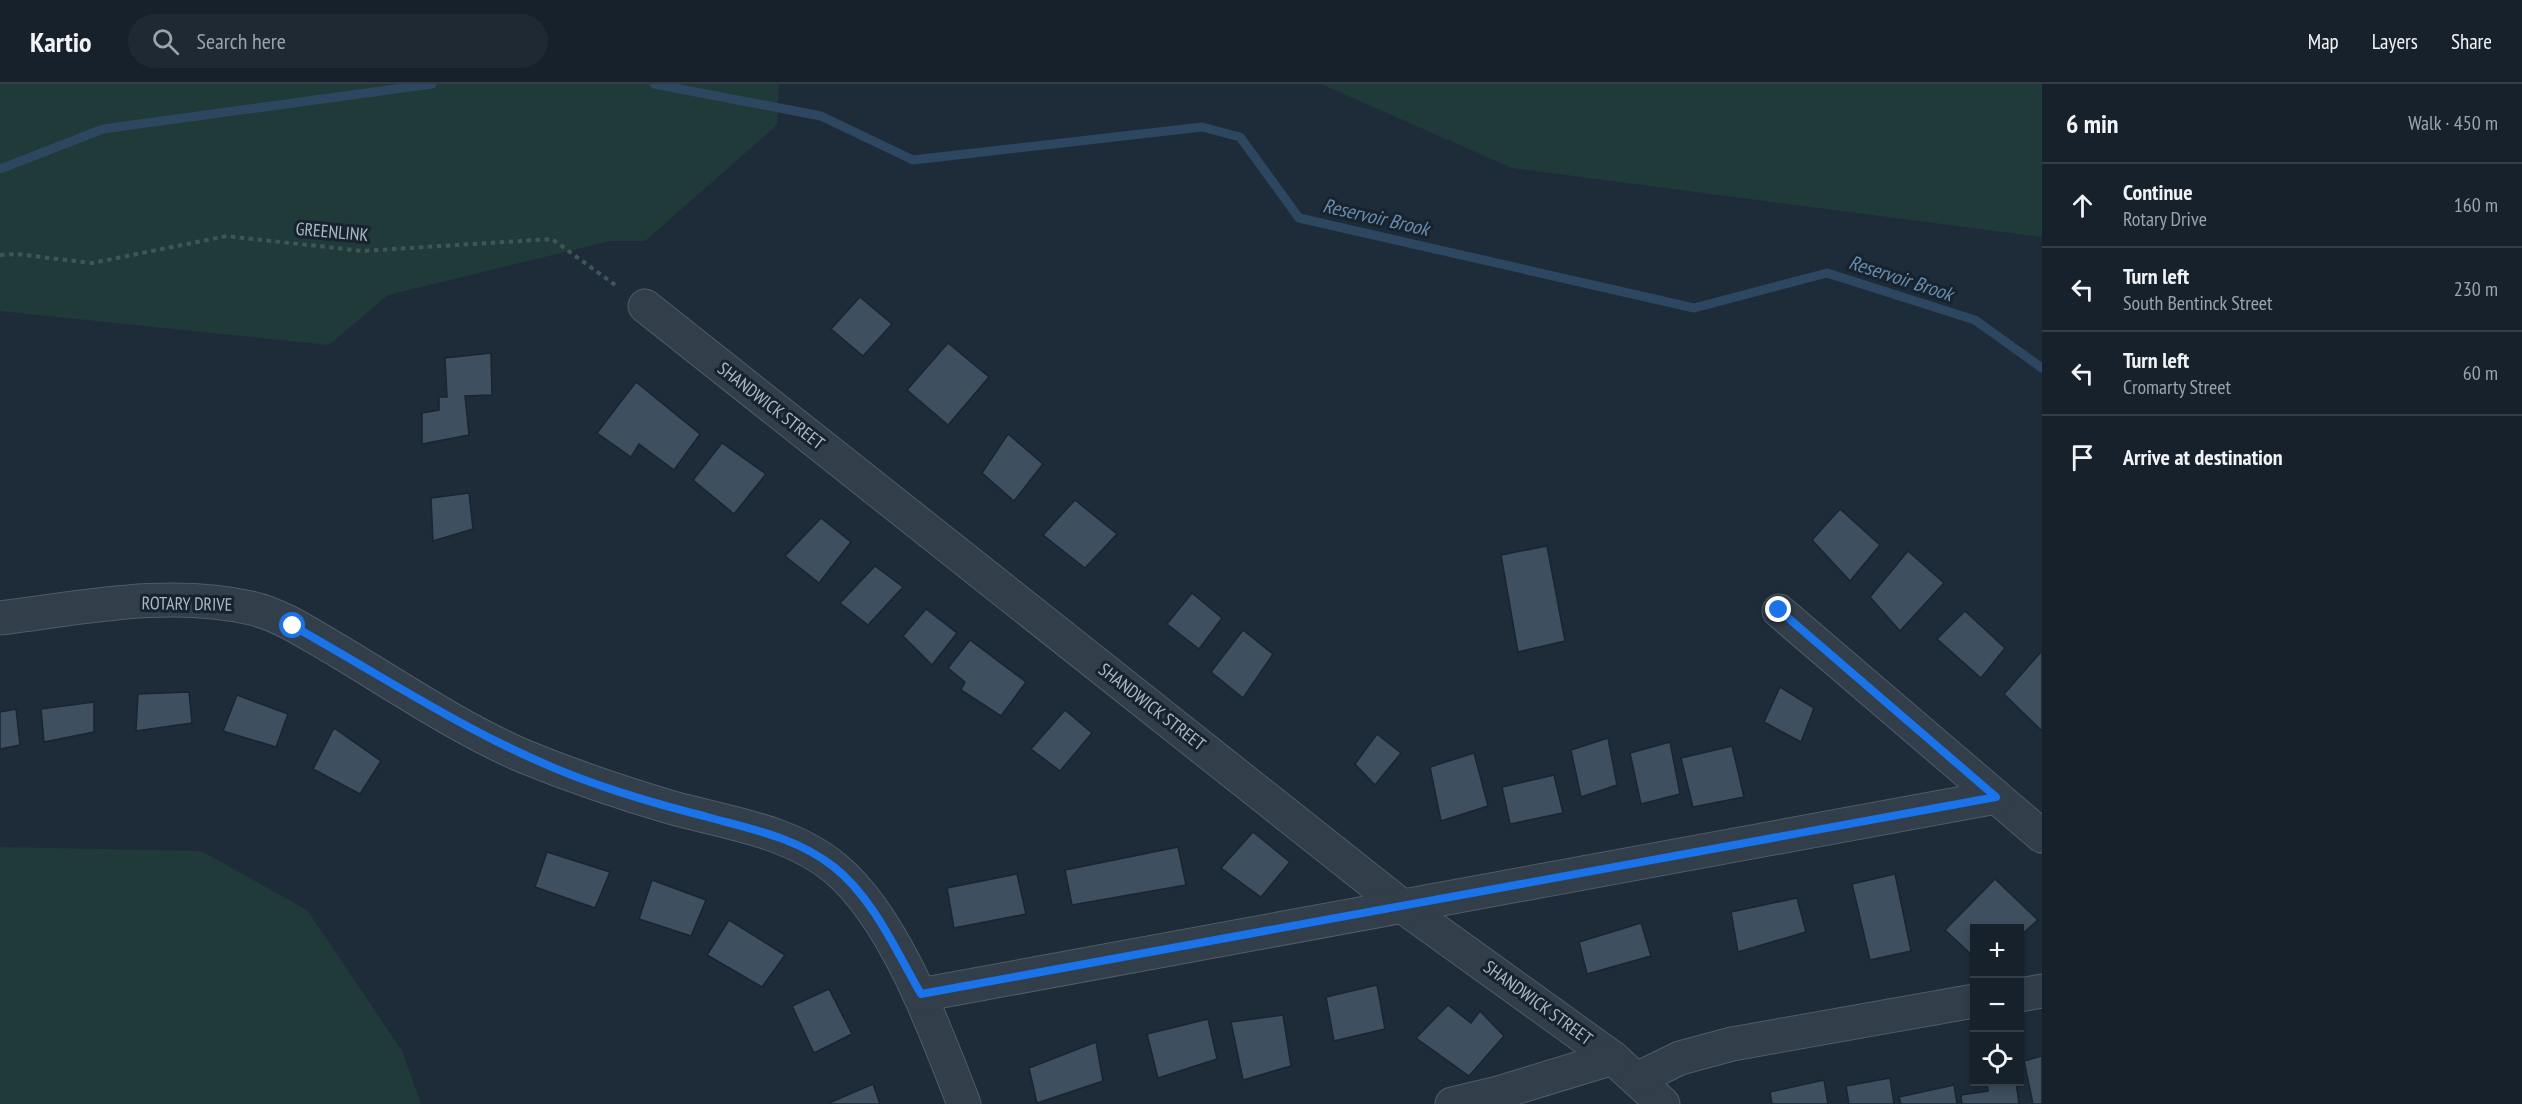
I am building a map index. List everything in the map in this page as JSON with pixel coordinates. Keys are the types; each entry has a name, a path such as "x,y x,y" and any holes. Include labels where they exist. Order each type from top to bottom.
{"street":[{"name":"SHANDWICK STREET","path":"645,306 1402,906 1613,1058 1663,1104"},
{"name":"ROTARY DRIVE","path":"0,618 111,604 231,603 276,617 444,715 524,756 650,801 772,834 809,851 835,868 855,888 891,942 921,994 964,1104"},
{"path":"1779,610 2042,836"},
{"path":"921,994 1996,797"},
{"path":"2024,994 2042,991"},
{"path":"1637,1079 1680,1058 1732,1044 1970,1002"},
{"path":"1452,1104 1613,1058"}],"path":[{"name":"GREENLINK","path":"0,255 16,254 92,263 227,236 362,251 552,239 645,306"}],"green space":[{"path":"0,84 779,84 777,125 645,241 610,241 388,295 329,345 0,311"},
{"path":"1321,84 2042,84 2042,237 1512,168"},
{"path":"0,847 201,851 307,910 402,1051 421,1104 0,1104"}],"building":[{"path":"860,297 892,324 863,356 831,329"},
{"path":"948,343 989,377 948,425 907,390"},
{"path":"491,353 492,395 465,396 469,435 422,444 422,413 439,410 439,397 447,397 445,358"},
{"path":"636,382 700,434 674,470 639,444 631,457 597,433"},
{"path":"1008,434 1043,464 1014,501 982,473"},
{"path":"722,443 766,474 734,514 693,480"},
{"path":"469,493 473,529 433,541 431,498"},
{"path":"1075,500 1117,534 1085,568 1043,535"},
{"path":"1840,509 1880,545 1850,581 1812,540"},
{"path":"821,518 851,542 819,583 785,556"},
{"path":"1547,546 1565,641 1518,652 1501,555"},
{"path":"1908,551 1944,583 1900,631 1870,597"},
{"path":"875,566 903,587 868,625 840,603"},
{"path":"1192,593 1222,618 1199,649 1167,624"},
{"path":"926,609 957,633 932,665 903,636"},
{"path":"1965,611 2005,648 1981,678 1937,639"},
{"path":"1243,630 1273,654 1243,698 1211,672"},
{"path":"970,640 1026,682 1001,716 961,690 965,682 948,668"},
{"path":"2042,653 2042,731 2004,694"},
{"path":"1780,687 1814,708 1801,742 1764,722"},
{"path":"189,692 192,723 136,731 138,694"},
{"path":"237,695 288,714 276,747 223,731"},
{"path":"94,702 94,732 44,742 41,709"},
{"path":"16,709 20,745 0,749 0,712"},
{"path":"1065,710 1092,733 1060,771 1031,749"},
{"path":"334,728 381,761 360,794 313,769"},
{"path":"1377,734 1401,753 1375,785 1355,764"},
{"path":"1608,738 1617,785 1581,797 1571,750"},
{"path":"1670,742 1680,794 1641,804 1630,753"},
{"path":"1732,746 1744,797 1693,807 1681,758"},
{"path":"1474,753 1488,806 1441,821 1430,767"},
{"path":"1554,775 1563,813 1510,824 1502,787"},
{"path":"1253,832 1290,862 1261,897 1221,868"},
{"path":"1178,847 1186,885 1072,905 1065,870"},
{"path":"547,852 610,872 595,908 535,887"},
{"path":"1017,874 1026,914 954,928 947,888"},
{"path":"1895,874 1911,951 1870,960 1852,884"},
{"path":"1995,879 2038,920 2024,932 2024,924 1970,924 1970,953 1945,930"},
{"path":"652,880 706,900 691,936 639,919"},
{"path":"1797,898 1806,932 1738,952 1731,912"},
{"path":"729,920 785,955 762,987 707,955"},
{"path":"1641,923 1651,956 1587,974 1579,942"},
{"path":"1377,985 1385,1029 1334,1041 1326,997"},
{"path":"829,989 852,1034 814,1053 792,1006"},
{"path":"1448,1005 1471,1023 1480,1011 1504,1036 1469,1076 1416,1038"},
{"path":"1283,1015 1291,1066 1243,1080 1231,1022"},
{"path":"1208,1019 1217,1059 1158,1078 1147,1034"},
{"path":"1096,1042 1103,1081 1037,1103 1029,1068"},
{"path":"2042,1056 2042,1104 2033,1104 2024,1061"},
{"path":"1890,1078 1894,1104 1849,1104 1846,1086"},
{"path":"1824,1080 1828,1104 1772,1104 1770,1092"},
{"path":"873,1084 880,1104 829,1104 829,1103"},
{"path":"1954,1085 1957,1104 1901,1104 1899,1097"},
{"path":"1987,1086 2017,1086 2019,1104 1962,1104 1961,1095 1988,1091"}],"waterway":[{"name":"Reservoir Brook","path":"0,169 103,129 432,84"},
{"name":"Reservoir Brook","path":"654,84 821,116 913,160 1202,127 1240,137 1299,218 1694,308 1827,273 1975,320 2042,368"}],"route":[{"path":"293,626 500,746 576,777 650,801 772,834 791,841 820,857 849,881 865,901 921,994 1996,797 1779,610"}]}
